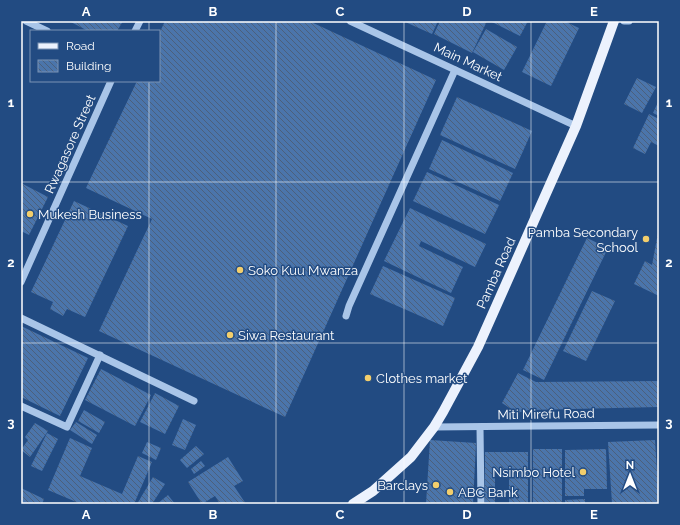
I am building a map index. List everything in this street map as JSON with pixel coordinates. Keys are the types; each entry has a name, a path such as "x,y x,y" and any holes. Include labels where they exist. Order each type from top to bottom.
{"main road":[{"name":"Pamba Road","path":"352,504 373,491 411,457 434,427 478,347 576,126 614,21"}],"street":[{"path":"21,28 25,21 45,30"},
{"path":"136,30 140,21"},
{"name":"Main Market","path":"350,21 576,126"},
{"path":"624,21 629,21"},
{"path":"346,316 349,306 455,70"},
{"name":"Rwagasore Street","path":"21,282 111,82"},
{"path":"21,318 194,401"},
{"path":"21,406 66,427 100,355"},
{"name":"Miti Mirefu Road","path":"434,427 659,425"},
{"path":"480,427 481,504"}],"building":[{"path":"69,21 123,21 118,30 86,30"},
{"name":"Soko Kuu Mwanza","path":"165,21 309,21 436,80 285,417 99,331 152,219 86,188 137,82 160,82 160,32"},
{"path":"403,21 438,21 432,34"},
{"path":"440,21 487,21 472,53 434,34"},
{"path":"490,21 528,21 520,36"},
{"path":"547,21 564,21 579,28 551,86 522,72"},
{"path":"486,29 517,47 504,70 473,52"},
{"path":"637,78 656,87 642,113 624,104"},
{"path":"457,97 532,131 515,169 440,135"},
{"path":"659,100 659,116 653,113"},
{"path":"649,114 659,119 659,146 651,142 645,154 633,148"},
{"path":"442,140 513,173 500,201 429,169"},
{"path":"427,172 499,205 485,234 413,201"},
{"name":"Mukesh Business","path":"21,183 48,197 29,235 21,231"},
{"path":"74,201 128,226 85,317 67,309 63,316 50,309 53,302 31,292"},
{"path":"410,208 486,244 475,267 421,241 419,246 463,267 451,293 384,261"},
{"name":"Pamba Secondary School","path":"658,233 659,296 634,284 645,261 652,265"},
{"path":"587,238 608,248 544,380 523,370"},
{"path":"383,266 455,298 443,326 370,294"},
{"path":"592,291 615,301 586,361 563,351"},
{"path":"21,326 88,358 60,416 21,397"},
{"path":"101,369 151,395 135,426 85,400"},
{"path":"518,373 536,382 659,381 659,407 529,410 517,413 502,403"},
{"path":"155,393 179,406 165,434 140,422"},
{"path":"84,410 105,422 99,433 78,421"},
{"path":"183,419 196,425 185,450 172,445"},
{"path":"76,422 97,435 92,444 70,430"},
{"path":"35,423 48,431 30,457 21,450 28,440 25,437"},
{"path":"47,433 58,439 42,471 31,466"},
{"path":"70,438 92,448 80,476 122,494 138,456 152,462 134,504 81,504 48,490"},
{"path":"430,440 476,443 473,504 426,504"},
{"path":"655,440 659,504 612,504 608,442"},
{"path":"147,442 161,448 156,460 142,453"},
{"path":"196,446 204,454 187,468 180,460"},
{"path":"533,449 562,449 562,504 533,504"},
{"path":"606,449 607,489 584,489 584,496 565,496 565,450"},
{"path":"485,452 528,452 528,504 509,504 509,472 495,472 495,504 485,504"},
{"path":"228,457 243,481 234,486 246,504 220,504 215,496 202,504 188,482"},
{"path":"201,461 205,466 194,474 191,469"},
{"path":"153,477 165,484 152,504 137,504"},
{"path":"21,488 44,499 42,504 21,504"},
{"path":"168,495 175,504 157,504"},
{"path":"585,499 585,504 565,504 565,500"}],"place":[{"name":"Mukesh Business","path":"30,214"},
{"name":"Pamba Secondary School","path":"646,239"},
{"name":"Soko Kuu Mwanza","path":"240,270"},
{"name":"Siwa Restaurant","path":"230,335"},
{"name":"Clothes market","path":"368,378"},
{"name":"Nsimbo Hotel","path":"583,472"},
{"name":"Barclays","path":"436,485"},
{"name":"ABC Bank","path":"450,492"}]}
